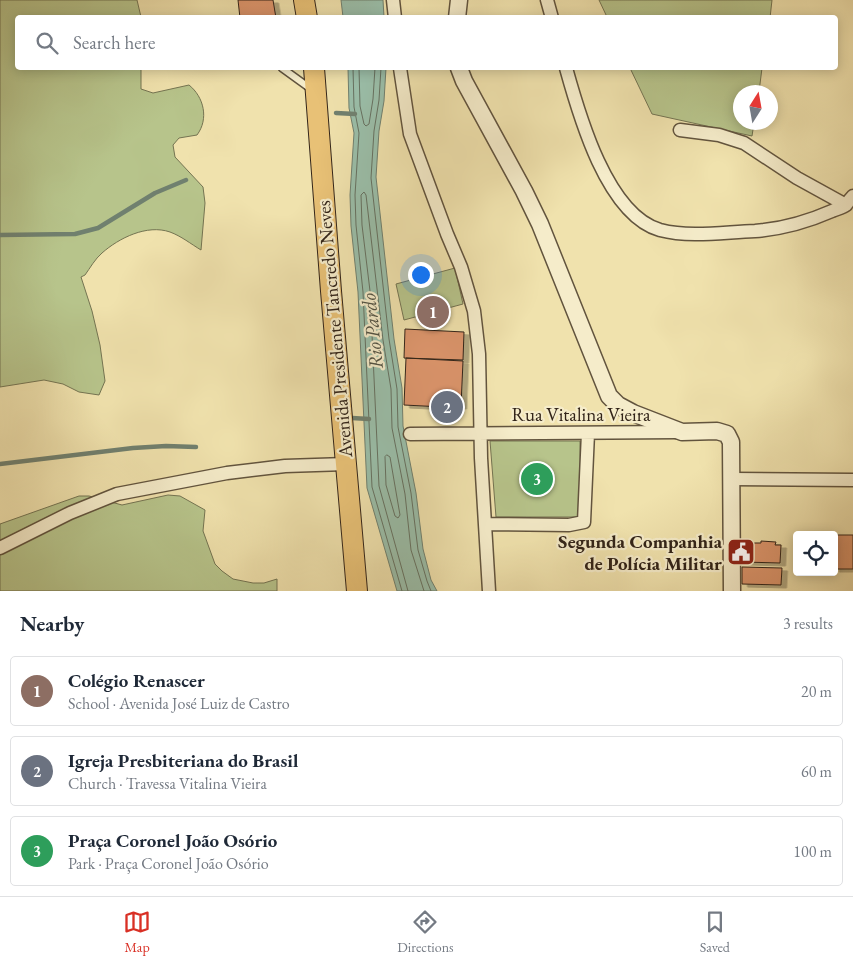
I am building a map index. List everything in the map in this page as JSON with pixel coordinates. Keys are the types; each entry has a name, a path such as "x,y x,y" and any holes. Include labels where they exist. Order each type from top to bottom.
{"main road":[{"path":"304,0 306,15"},
{"name":"Avenida Presidente Tancredo Neves","path":"314,70 357,591"},
{"path":"348,591 354,546"},
{"path":"354,546 367,591"}],"street":[{"path":"393,0 395,15"},
{"path":"457,15 459,0"},
{"path":"547,0 551,15"},
{"path":"400,70 410,134 461,267 474,311 479,354 480,433 489,591"},
{"path":"460,70 540,224 609,396 618,405 633,413 682,432 717,430 729,435 731,442 732,479 732,591"},
{"path":"567,70 581,120 611,187 630,212 641,221 660,230 705,234 769,230 798,224 849,200"},
{"path":"680,130 720,135 744,144 797,178 849,200"},
{"name":"Rua Vitalina Vieira","path":"410,434 682,432"},
{"path":"486,524 570,525 584,522 588,433"},
{"path":"0,548 70,513 118,494 227,473 285,466 346,464"},
{"path":"732,479 853,480"}],"lane":[{"path":"285,70 316,93"}],"green space":[{"path":"0,0 137,0 141,15 15,15 15,70 141,70 141,89 153,93 189,85 201,102 204,115 203,122 197,135 179,138 173,145 175,157 203,187 205,203 201,250 170,232 161,230 143,231 109,247 97,258 85,275 81,277 100,345 105,381 99,395 79,392 63,384 44,380 0,387"},
{"path":"599,0 772,0 770,15 606,15"},
{"path":"631,70 762,70 760,85 733,85 733,130 753,130 752,136 652,114"},
{"path":"455,268 463,304 404,320 396,284"},
{"path":"490,441 580,441 581,517 496,517"},
{"path":"168,495 180,496 205,510 203,531 215,564 222,571 233,579 253,583 264,583 277,579 277,591 0,591 0,524 79,496 89,496 122,505"}],"water":[{"path":"341,0 383,0 384,15 343,15"},
{"name":"Rio Pardo","path":"348,70 386,70 376,177 394,339 402,388 403,426 416,493 423,549 431,580 437,591 397,591 367,488 358,292 351,226 350,195 354,133 349,108"}],"building":[{"path":"238,0 273,0 276,15 240,15"},
{"path":"405,329 464,332 463,360 404,358"},
{"path":"406,358 463,361 461,406 451,405 451,411 443,410 443,407 404,405"},
{"path":"838,535 853,535 853,569 838,569"},
{"path":"761,541 776,542 775,545 781,545 780,563 743,562 743,543 761,543"},
{"path":"742,567 782,568 781,585 742,584"}],"waterway":[{"path":"336,113 355,114"},
{"path":"0,235 75,234 98,228 155,193 186,180"},
{"path":"352,418 369,419"},
{"path":"0,464 133,448 196,447"}],"place":[{"name":"Colégio Renascer","path":"433,312"},
{"name":"Igreja Presbiteriana do Brasil","path":"447,407"},
{"name":"Praça Coronel João Osório","path":"537,479"},
{"name":"Segunda Companhia de Polícia Militar","path":"741,552"}]}
